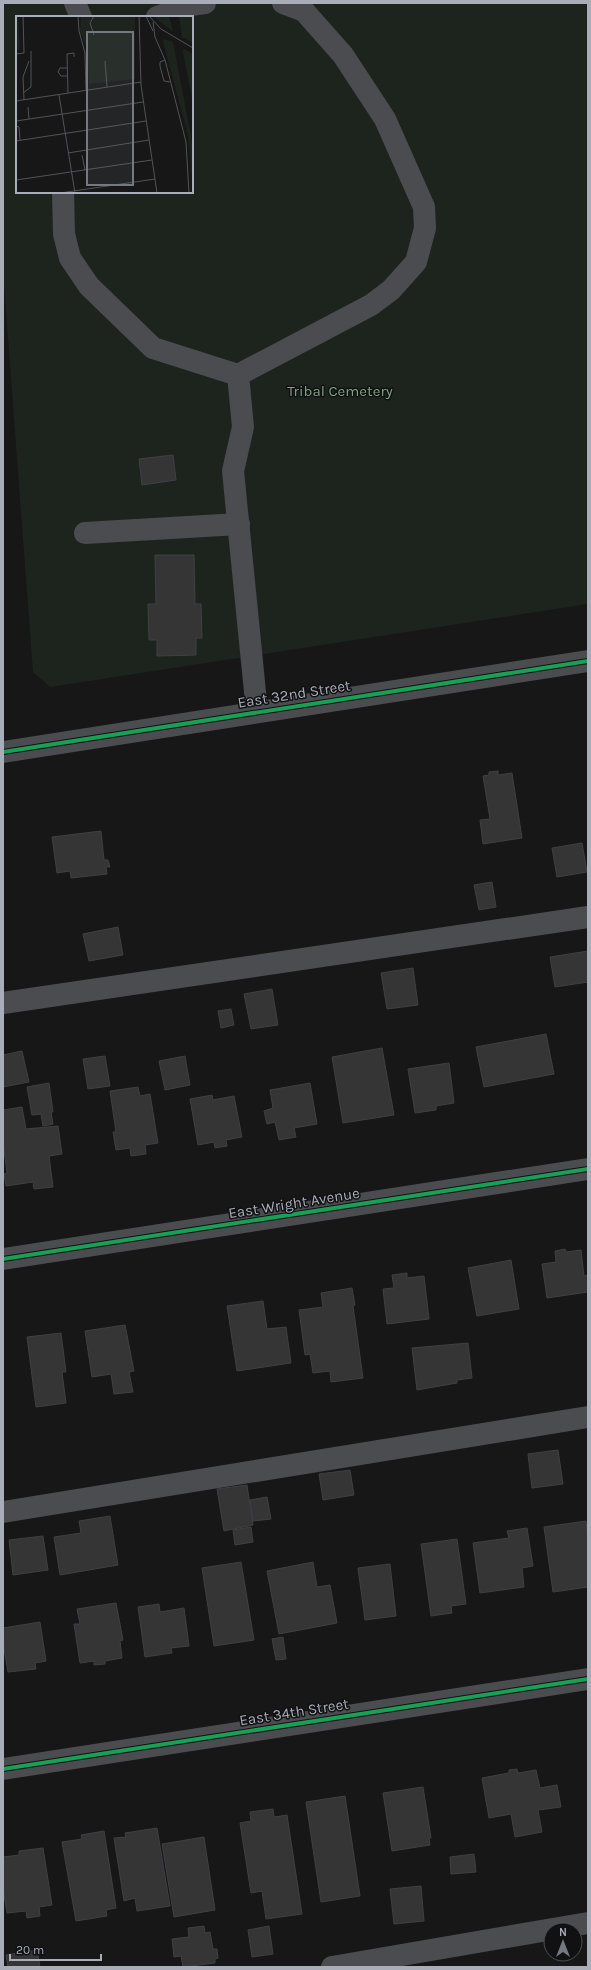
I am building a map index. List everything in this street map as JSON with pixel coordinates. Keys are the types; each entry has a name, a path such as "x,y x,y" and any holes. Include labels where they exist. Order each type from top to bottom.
{"street":[{"path":"75,3 81,16"},
{"path":"161,16 190,5 205,3"},
{"path":"63,193 64,234 70,258 88,286 153,348 238,375 371,305 392,290 416,262 425,228 424,207 385,119 343,55 304,11 283,3"},
{"path":"238,375 243,427 234,471 256,712"},
{"path":"85,533 239,524"},
{"name":"East 32nd Street","path":"3,752 588,661"},
{"path":"3,1003 588,917"},
{"name":"East Wright Avenue","path":"3,1259 588,1169"},
{"path":"3,1512 588,1417"},
{"name":"East 34th Street","path":"3,1770 588,1679"},
{"path":"332,1967 588,1923"}],"green space":[{"name":"Tribal Cemetery","path":"3,3 588,3 588,604 50,687 33,672 3,271"}],"building":[{"path":"173,455 176,480 142,485 139,459"},
{"path":"155,555 194,555 195,604 201,604 202,638 196,638 196,655 157,656 157,640 149,640 148,604 156,604"},
{"path":"498,771 498,775 512,773 522,838 483,844 480,820 490,819 483,776 489,775 489,772"},
{"path":"101,831 104,860 108,860 110,867 106,867 107,874 71,878 70,871 57,873 52,837"},
{"path":"582,843 587,872 557,877 552,848"},
{"path":"492,882 496,907 479,910 474,885"},
{"path":"118,927 123,955 89,961 83,934"},
{"path":"588,951 588,982 555,987 550,957"},
{"path":"413,968 418,1005 387,1009 381,973"},
{"path":"272,989 278,1025 251,1029 244,994"},
{"path":"231,1009 234,1025 221,1028 218,1011"},
{"path":"546,1034 554,1074 484,1087 476,1047"},
{"path":"382,1048 394,1115 343,1123 332,1057"},
{"path":"22,1051 29,1082 3,1087 3,1055"},
{"path":"105,1056 110,1086 88,1089 83,1059"},
{"path":"185,1056 190,1085 165,1090 159,1061"},
{"path":"449,1063 454,1103 436,1106 436,1110 415,1113 408,1069"},
{"path":"49,1083 53,1124 43,1126 41,1114 32,1115 27,1087"},
{"path":"310,1083 317,1124 294,1128 296,1137 279,1140 275,1122 267,1124 264,1111 273,1108 270,1090"},
{"path":"138,1087 140,1096 150,1094 158,1143 145,1145 146,1154 131,1156 130,1148 116,1150 113,1132 116,1132 110,1091"},
{"path":"212,1095 213,1100 234,1096 242,1137 226,1140 227,1146 215,1148 214,1142 198,1145 190,1099"},
{"path":"22,1107 26,1129 58,1126 62,1154 49,1156 53,1187 34,1189 33,1182 6,1186 4,1174 7,1173 3,1143 3,1110"},
{"path":"565,1249 566,1252 581,1250 584,1276 588,1275 588,1292 547,1298 542,1264 556,1262 555,1251"},
{"path":"511,1260 519,1309 477,1316 468,1268"},
{"path":"407,1273 407,1278 424,1276 429,1319 387,1324 383,1289 394,1288 392,1275"},
{"path":"352,1288 363,1378 331,1382 330,1371 313,1373 310,1354 305,1355 299,1310 323,1307 321,1293"},
{"path":"263,1301 267,1329 286,1327 291,1363 237,1371 227,1306"},
{"path":"125,1325 134,1371 129,1372 133,1392 114,1394 111,1374 92,1377 85,1331"},
{"path":"61,1333 66,1372 62,1372 66,1403 36,1407 27,1337"},
{"path":"468,1343 472,1378 457,1380 457,1383 417,1390 412,1348"},
{"path":"558,1450 563,1484 532,1488 528,1454"},
{"path":"350,1470 354,1495 323,1500 319,1474"},
{"path":"247,1485 253,1525 224,1531 217,1489"},
{"path":"267,1497 271,1519 253,1521 250,1500"},
{"path":"110,1516 118,1565 60,1575 54,1537 81,1533 79,1521"},
{"path":"586,1521 588,1537 588,1587 553,1592 544,1527"},
{"path":"251,1527 253,1542 235,1545 233,1530"},
{"path":"527,1528 533,1566 522,1568 524,1587 480,1593 473,1543 509,1538 507,1531"},
{"path":"43,1536 48,1570 13,1575 9,1540"},
{"path":"457,1539 466,1604 451,1606 452,1613 431,1616 421,1544"},
{"path":"241,1562 254,1640 214,1646 202,1568"},
{"path":"313,1562 317,1587 330,1585 337,1623 279,1634 267,1571"},
{"path":"390,1564 396,1616 365,1620 358,1568"},
{"path":"116,1603 123,1640 120,1641 122,1658 105,1661 105,1664 94,1665 94,1661 80,1663 74,1624 80,1624 77,1609"},
{"path":"159,1604 160,1612 184,1608 189,1646 171,1648 172,1653 145,1657 138,1607"},
{"path":"40,1622 46,1661 35,1663 36,1669 8,1672 3,1643 3,1628"},
{"path":"283,1637 286,1659 276,1660 272,1639"},
{"path":"517,1769 518,1773 536,1770 540,1788 557,1785 561,1807 538,1810 542,1832 515,1837 511,1814 489,1818 482,1778 509,1773 509,1770"},
{"path":"423,1787 431,1838 429,1838 430,1845 392,1851 383,1793"},
{"path":"345,1796 360,1896 321,1902 306,1802"},
{"path":"273,1809 274,1817 287,1815 302,1914 266,1919 262,1891 251,1893 240,1823 251,1821 250,1812"},
{"path":"157,1828 170,1906 137,1911 135,1898 124,1901 114,1838 126,1837 125,1833"},
{"path":"104,1831 116,1908 106,1910 107,1916 76,1921 62,1842 82,1839 81,1835"},
{"path":"204,1837 215,1910 174,1917 162,1844"},
{"path":"43,1848 52,1905 39,1907 40,1916 27,1918 26,1911 7,1913 3,1889 3,1857 19,1855 19,1851"},
{"path":"474,1854 476,1872 451,1874 450,1857"},
{"path":"421,1886 424,1921 394,1924 390,1889"},
{"path":"204,1926 205,1933 210,1932 213,1949 217,1949 218,1958 215,1959 215,1963 183,1967 181,1956 174,1957 172,1939 189,1937 188,1928"},
{"path":"269,1926 273,1954 252,1957 248,1930"},
{"path":"37,1950 40,1967 8,1967 6,1955"}],"cycle path":[{"path":"3,752 588,661"},
{"path":"3,1259 588,1169"},
{"path":"3,1769 588,1679"}]}
